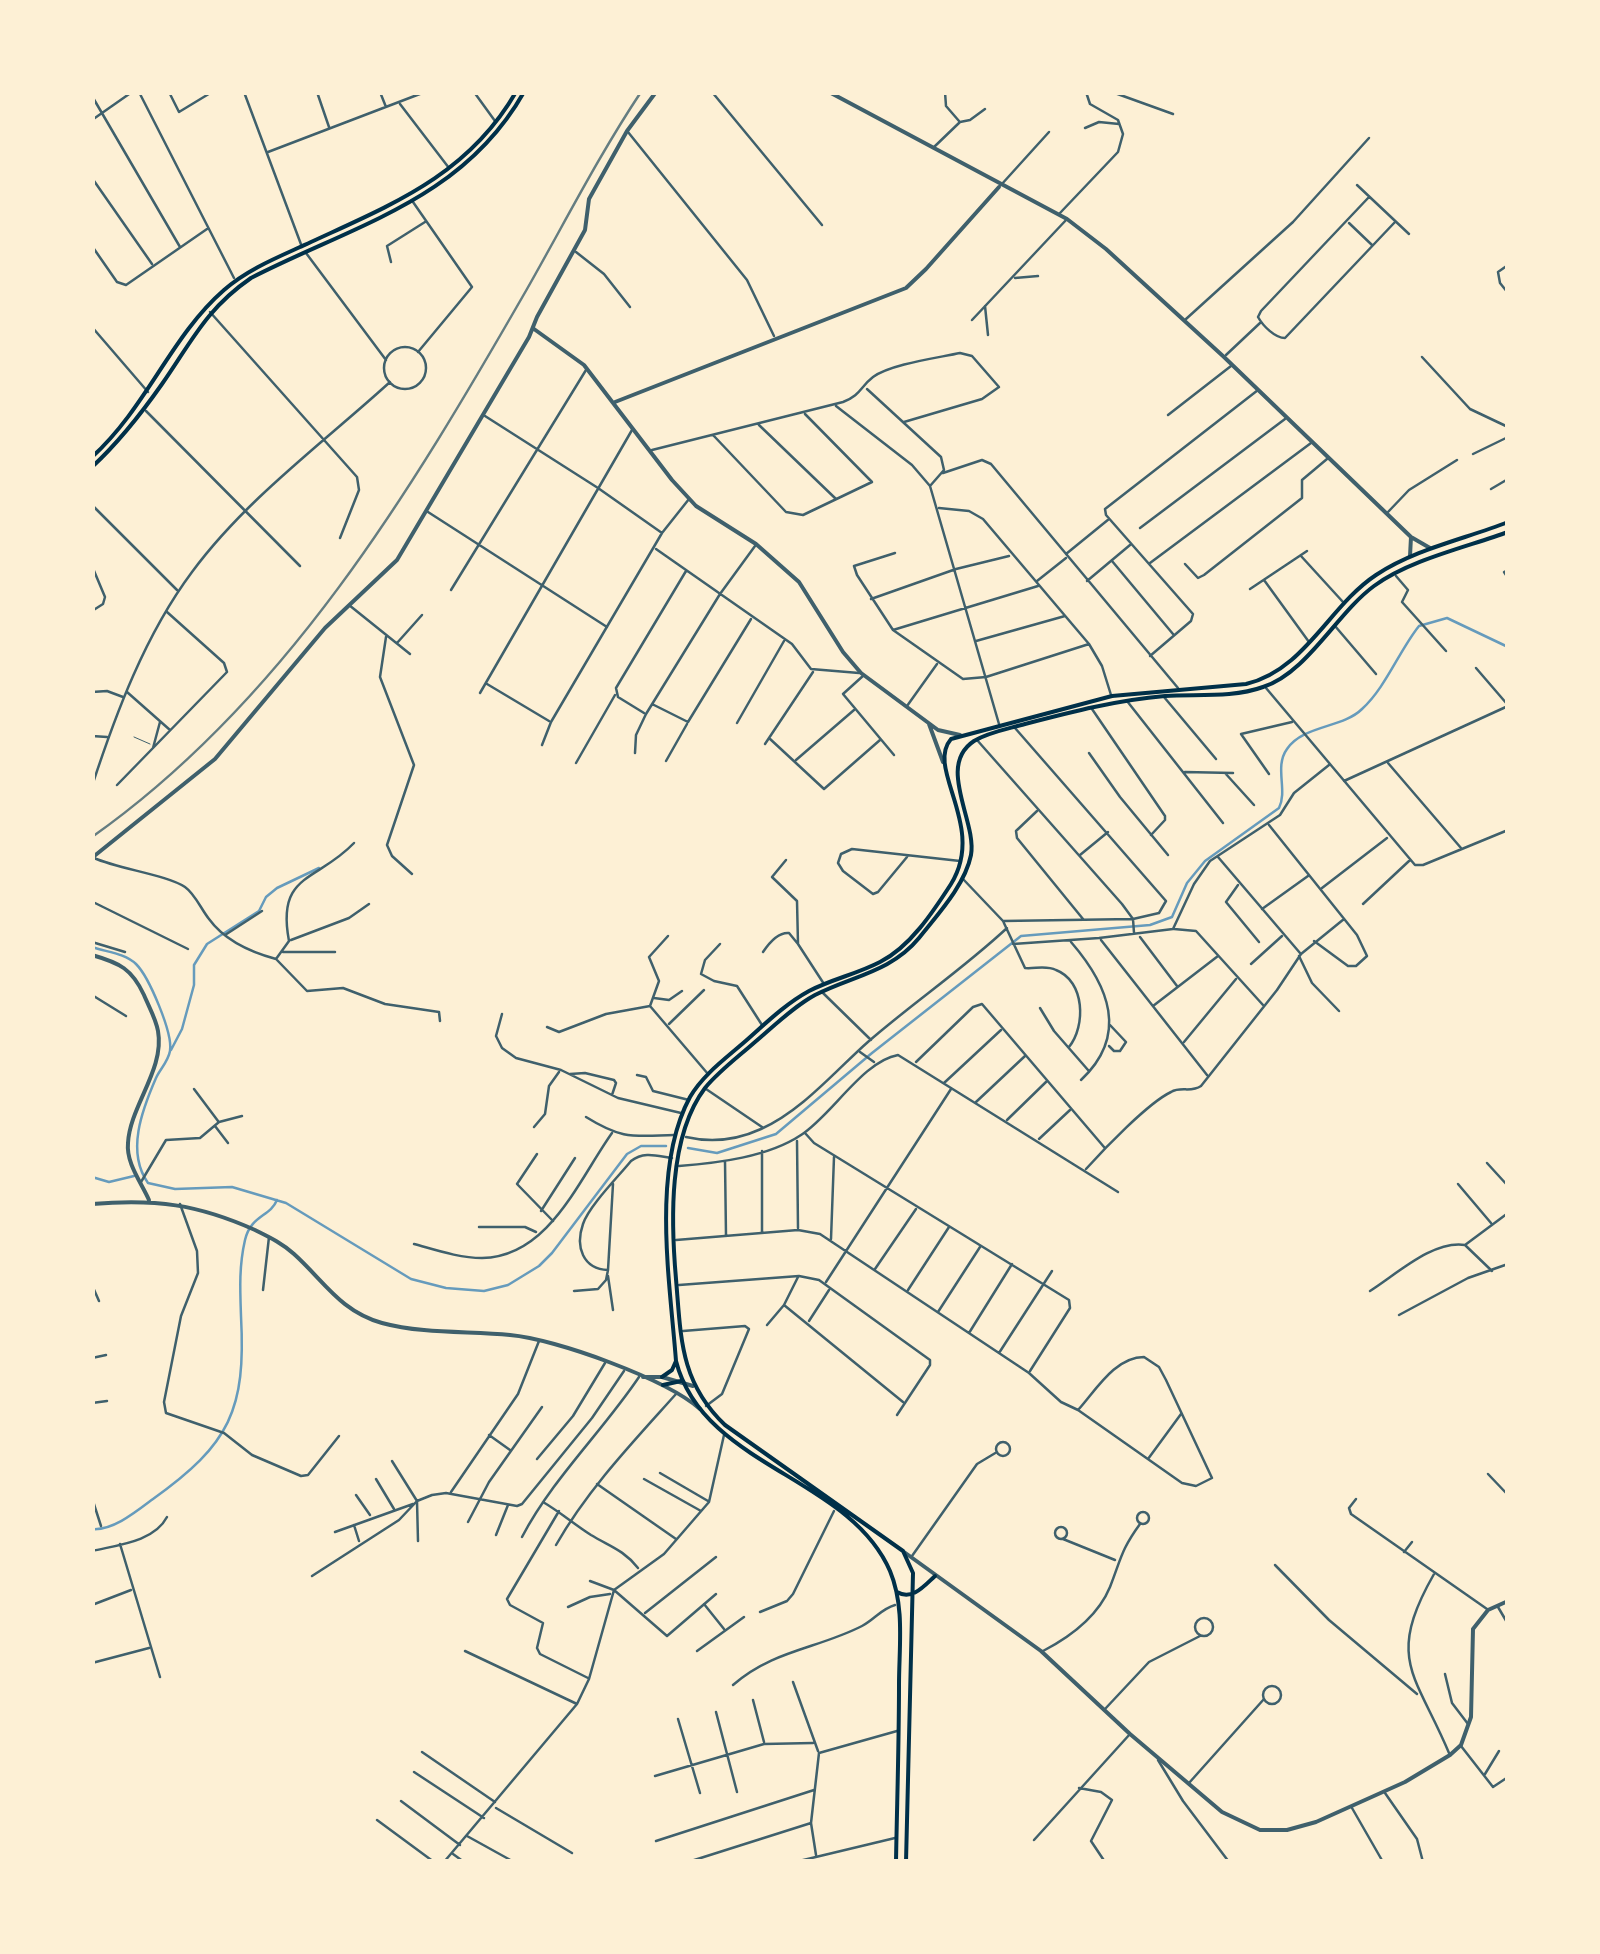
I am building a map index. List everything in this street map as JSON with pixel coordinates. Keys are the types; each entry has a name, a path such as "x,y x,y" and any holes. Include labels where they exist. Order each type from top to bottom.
{"main road":[{"path":"92,457 120,429 192,325 236,280 408,195 450,169 478,146 516,92"},
{"path":"92,468 144,410 210,312 252,278 413,202 448,180 480,153 506,123 524,92"},
{"path":"679,1146 677,1135 683,1114 708,1074 792,1002 895,954 947,890 961,862 964,842 944,762 945,746 960,734 1112,696 1258,682 1286,666 1344,603 1375,576 1408,559 1508,522"},
{"path":"896,1862 899,1604 880,1554 859,1528 724,1433 682,1381 676,1360 665,1214 675,1157 695,1103 705,1088 789,1013 822,992 882,968 906,952 962,878 970,858 972,840 958,784 958,766 968,746 976,740 1126,700 1265,687 1289,672 1365,593 1394,574 1508,532"},
{"path":"960,734 968,746"},
{"path":"944,762 958,766"},
{"path":"675,1157 678,1166 672,1206 676,1285 686,1369 702,1407 903,1551 913,1574 906,1862"},
{"path":"662,1377 672,1370 676,1360"},
{"path":"682,1381 686,1369"},
{"path":"663,1385 682,1381"},
{"path":"880,1554 894,1545"},
{"path":"896,1591 903,1596 913,1594 935,1576"}],"street":[{"path":"92,120 132,92"},
{"path":"139,92 236,280"},
{"path":"169,92 177,110 185,111 212,92"},
{"path":"244,92 305,252 386,360 385,372 390,382 401,388 420,383 426,365 418,352 401,348 386,360"},
{"path":"317,92 330,129"},
{"path":"380,92 386,109"},
{"path":"266,153 424,92"},
{"path":"474,92 496,122"},
{"path":"93,858 215,758 349,604 397,560 484,415 574,251 587,226 589,199 627,131 656,92"},
{"path":"712,92 822,225"},
{"path":"829,92 1067,219 1106,249 1224,357 1411,537 1433,549"},
{"path":"946,92 946,106 960,122"},
{"path":"1059,214 1118,152 1122,141 1120,124 1112,114 1090,104 1086,92"},
{"path":"1112,92 1173,114"},
{"path":"92,96 180,247"},
{"path":"400,104 450,169"},
{"path":"932,149 960,122 970,120 984,109"},
{"path":"1084,128 1099,122 1120,124"},
{"path":"627,131 747,280 776,339"},
{"path":"615,402 906,288 1049,132"},
{"path":"1184,321 1293,222 1369,138"},
{"path":"92,178 153,265"},
{"path":"1357,185 1409,234"},
{"path":"1370,198 1260,312 1261,322 1277,337 1287,336 1396,222"},
{"path":"413,202 472,287 418,352"},
{"path":"972,320 1067,219"},
{"path":"1348,221 1373,246"},
{"path":"391,262 388,246 426,222"},
{"path":"92,246 121,284 128,284 208,228"},
{"path":"574,251 596,267 630,308"},
{"path":"1508,265 1498,272 1498,278 1508,293"},
{"path":"1011,278 1038,276"},
{"path":"984,304 988,335"},
{"path":"210,312 350,466 359,484 340,538"},
{"path":"1224,357 1261,322"},
{"path":"92,327 148,392"},
{"path":"533,328 588,368 689,499 710,517 756,544 799,582 862,674 942,732 960,734"},
{"path":"651,450 835,405 852,399 882,373 969,354 996,381 999,390 982,399 904,422"},
{"path":"1422,357 1470,409 1508,427"},
{"path":"1168,415 1232,365"},
{"path":"451,590 588,368"},
{"path":"92,786 124,698 178,591 244,512 390,382"},
{"path":"866,388 941,458 943,473"},
{"path":"1150,656 1191,621 1193,614 1106,510 1258,390"},
{"path":"835,405 912,465 930,486 999,724"},
{"path":"144,410 300,566"},
{"path":"713,435 786,512 803,515 869,485 872,479 804,413"},
{"path":"484,415 662,533"},
{"path":"1140,528 1285,418"},
{"path":"758,424 837,501"},
{"path":"480,693 634,428"},
{"path":"1474,454 1508,437"},
{"path":"1149,564 1311,443"},
{"path":"1186,564 1198,578 1204,576 1302,498 1302,480 1328,458"},
{"path":"930,486 943,473 984,460 991,464 1179,689"},
{"path":"1387,513 1409,490 1457,460"},
{"path":"1492,489 1508,479"},
{"path":"542,745 550,722 662,533 689,499"},
{"path":"92,505 178,591"},
{"path":"937,508 976,514 1089,644 1112,696"},
{"path":"428,512 607,628"},
{"path":"893,630 1038,584 1109,518"},
{"path":"1408,559 1411,537"},
{"path":"635,753 636,735 646,714 720,594 756,544"},
{"path":"1087,581 1132,544"},
{"path":"654,548 798,648 814,670 862,674"},
{"path":"1250,589 1307,551"},
{"path":"895,553 854,566 893,630 963,679 986,677 1089,644"},
{"path":"1300,555 1344,603"},
{"path":"871,599 956,569 1011,556"},
{"path":"1112,561 1174,635"},
{"path":"92,566 105,597 103,604 92,612"},
{"path":"576,763 686,570"},
{"path":"1508,570 1504,572 1508,578"},
{"path":"1394,574 1408,590 1402,602 1446,650"},
{"path":"1264,580 1309,642"},
{"path":"349,604 410,654"},
{"path":"117,785 228,670 166,612"},
{"path":"396,644 422,614"},
{"path":"975,642 1066,616"},
{"path":"666,760 751,618"},
{"path":"1334,625 1376,674"},
{"path":"386,637 380,678 414,765 387,845 392,856 412,874"},
{"path":"737,723 784,639"},
{"path":"907,706 938,662"},
{"path":"1342,782 1508,705 1476,668"},
{"path":"765,744 814,670"},
{"path":"862,674 842,694 894,755"},
{"path":"1170,690 1171,680"},
{"path":"486,684 550,722"},
{"path":"1265,687 1408,861 1420,866 1508,830"},
{"path":"92,692 107,691 124,698"},
{"path":"127,692 172,730"},
{"path":"616,694 646,714"},
{"path":"1164,696 1216,759"},
{"path":"1126,700 1222,823"},
{"path":"652,704 688,722"},
{"path":"1091,707 1165,816 1151,835"},
{"path":"794,762 855,709"},
{"path":"153,747 161,720"},
{"path":"1268,774 1241,734 1293,722"},
{"path":"929,724 944,762"},
{"path":"1003,922 1133,920 1158,912 1166,905 1164,895 1014,727"},
{"path":"92,736 108,737"},
{"path":"768,738 824,789 880,740"},
{"path":"976,740 1133,920 1136,933 1178,988"},
{"path":"1088,752 1168,854"},
{"path":"1387,762 1462,849"},
{"path":"1173,929 1199,875 1217,856 1268,824 1294,793 1329,766"},
{"path":"1183,772 1233,773"},
{"path":"1225,772 1254,805"},
{"path":"1038,810 1016,831 1018,840 1084,921"},
{"path":"1268,824 1344,919 1366,951 1365,958 1356,966 1344,964 1314,941"},
{"path":"1079,856 1108,832"},
{"path":"1321,888 1388,837"},
{"path":"289,941 286,907 290,894 307,878 335,862 354,843"},
{"path":"907,857 878,892 871,893 842,872 839,858 852,849 961,862"},
{"path":"1217,856 1300,955 1312,982 1339,1011"},
{"path":"92,921 93,858"},
{"path":"93,858 180,884 192,894 217,930 242,946 276,959 307,991 343,988 385,1004 439,1012 440,1022"},
{"path":"786,860 772,876 798,904 798,944"},
{"path":"1363,904 1408,861"},
{"path":"1260,910 1310,875"},
{"path":"962,878 1003,922 1022,965 1030,970 1056,970 1073,986 1082,1020 1069,1047"},
{"path":"1239,884 1226,902 1260,942"},
{"path":"94,902 188,948"},
{"path":"276,959 289,941 349,918 369,904"},
{"path":"224,935 262,911"},
{"path":"1085,1170 1169,1092 1194,1090 1264,1006 1300,955 1344,919"},
{"path":"684,1137 722,1140 764,1128 794,1108 1007,928"},
{"path":"1013,943 1173,929 1196,932 1264,1006"},
{"path":"763,952 786,932 824,984"},
{"path":"1251,964 1283,935"},
{"path":"650,1006 658,978 649,956 668,936"},
{"path":"1100,938 1208,1076"},
{"path":"1070,940 1096,974 1109,1024 1107,1044 1090,1072 1080,1080"},
{"path":"92,942 125,952"},
{"path":"720,944 705,960 702,974 714,982 737,986 763,1026"},
{"path":"282,952 335,952"},
{"path":"92,955 128,968 158,1028 158,1053 129,1131 128,1154 149,1200"},
{"path":"1153,1006 1220,955"},
{"path":"1184,1043 1237,977"},
{"path":"669,1024 704,990"},
{"path":"653,998 669,1000 682,991"},
{"path":"822,992 870,1040"},
{"path":"92,996 126,1016"},
{"path":"915,1064 973,1006 982,1004 1105,1148"},
{"path":"650,1006 708,1074"},
{"path":"547,1028 559,1032 606,1014 650,1006"},
{"path":"1040,1008 1054,1031 1090,1072"},
{"path":"502,1014 496,1036 502,1048 516,1058 561,1070 612,1096 683,1114"},
{"path":"1107,1044 1114,1051 1125,1046 1124,1038 1109,1024"},
{"path":"943,1084 1003,1028"},
{"path":"859,1051 875,1063"},
{"path":"975,1103 1026,1055"},
{"path":"678,1166 725,1160 797,1138 875,1063 902,1056 1118,1192"},
{"path":"534,1127 545,1114 549,1086 561,1070"},
{"path":"570,1074 585,1073 614,1080 612,1096"},
{"path":"637,1075 647,1078 653,1092 689,1100"},
{"path":"1006,1122 1047,1081"},
{"path":"705,1088 764,1128"},
{"path":"194,1089 228,1143"},
{"path":"825,1284 951,1089"},
{"path":"1038,1140 1070,1109"},
{"path":"140,1179 148,1174 166,1140 200,1138 217,1124 242,1116"},
{"path":"586,1117 612,1133 630,1137 677,1135"},
{"path":"414,1244 466,1257 493,1258 514,1250 554,1222 612,1133"},
{"path":"805,1133 810,1140 916,1208 1069,1300 1070,1308 1029,1373"},
{"path":"797,1138 798,1230"},
{"path":"762,1150 762,1234"},
{"path":"537,1154 517,1184 554,1222"},
{"path":"831,1241 834,1156"},
{"path":"608,1272 586,1262 582,1226 635,1157 675,1157"},
{"path":"540,1211 575,1158"},
{"path":"725,1160 726,1238"},
{"path":"1487,1163 1508,1186"},
{"path":"612,1184 608,1272 613,1310"},
{"path":"1458,1184 1492,1224"},
{"path":"92,1204 149,1200 210,1211 269,1237 298,1257 340,1303 366,1317 423,1330 540,1339 663,1385 702,1407 722,1394 750,1329 745,1326 681,1331"},
{"path":"180,1204 197,1250 198,1274 181,1316 163,1407 170,1417 224,1434 252,1455 301,1476 308,1475 339,1436"},
{"path":"874,1270 916,1208"},
{"path":"1370,1290 1441,1247 1466,1245 1508,1213"},
{"path":"479,1227 524,1227 538,1234"},
{"path":"907,1292 949,1227"},
{"path":"673,1240 813,1232 1029,1373 1060,1402 1078,1410 1188,1486 1212,1478 1158,1368 1144,1357 1136,1356 1118,1365 1078,1410"},
{"path":"263,1290 269,1237"},
{"path":"1466,1245 1492,1271"},
{"path":"937,1313 981,1246"},
{"path":"968,1334 1012,1264"},
{"path":"1400,1315 1468,1278 1508,1264"},
{"path":"998,1355 1052,1271"},
{"path":"574,1291 598,1289 608,1272"},
{"path":"676,1285 799,1276 825,1284 928,1357 930,1366 896,1414"},
{"path":"767,1324 784,1305 799,1276"},
{"path":"92,1285 99,1301"},
{"path":"809,1322 830,1288"},
{"path":"784,1305 904,1403"},
{"path":"450,1494 518,1394 540,1339"},
{"path":"92,1358 106,1356"},
{"path":"537,1459 574,1416 605,1363"},
{"path":"336,1532 439,1494 522,1504 592,1418 624,1370"},
{"path":"641,1376 694,1386"},
{"path":"522,1537 541,1501 641,1376"},
{"path":"556,1546 597,1484 677,1392"},
{"path":"92,1403 106,1401"},
{"path":"468,1522 478,1498 542,1407"},
{"path":"1148,1459 1182,1413"},
{"path":"568,1607 613,1592 678,1540 709,1502 724,1433"},
{"path":"489,1435 511,1450"},
{"path":"911,1557 977,1464 997,1452"},
{"path":"392,1460 416,1502 418,1541"},
{"path":"660,1473 709,1502"},
{"path":"1488,1474 1508,1495"},
{"path":"376,1479 394,1510"},
{"path":"644,1479 702,1512"},
{"path":"597,1484 678,1540"},
{"path":"356,1495 371,1516"},
{"path":"92,1498 100,1526"},
{"path":"1356,1499 1349,1508 1351,1514 1488,1610"},
{"path":"541,1501 623,1552 640,1570"},
{"path":"312,1576 399,1520 416,1502"},
{"path":"496,1535 508,1504"},
{"path":"760,1612 788,1602 835,1510"},
{"path":"559,1512 507,1599 510,1605 544,1623 537,1645 540,1654 589,1678"},
{"path":"92,1550 153,1533 167,1518"},
{"path":"354,1523 360,1543"},
{"path":"1042,1651 1088,1620 1109,1590 1116,1560 1140,1524"},
{"path":"1064,1538 1116,1560"},
{"path":"1403,1553 1412,1542"},
{"path":"120,1544 160,1677"},
{"path":"903,1551 1042,1651 1157,1758 1234,1820 1260,1830 1302,1827 1384,1792 1450,1755 1460,1744 1473,1707 1472,1634 1476,1622 1488,1610 1508,1602"},
{"path":"644,1614 716,1557"},
{"path":"1275,1564 1329,1620 1406,1688 1419,1694"},
{"path":"1434,1574 1410,1632 1409,1663 1419,1694 1450,1755"},
{"path":"590,1581 644,1614 666,1636 716,1594"},
{"path":"92,1605 133,1590"},
{"path":"444,1862 577,1704 589,1678 613,1592"},
{"path":"703,1603 725,1630"},
{"path":"733,1685 766,1660 854,1630 881,1610 899,1604"},
{"path":"1497,1606 1508,1624"},
{"path":"697,1651 744,1618"},
{"path":"1104,1710 1149,1662 1200,1636"},
{"path":"92,1663 151,1648"},
{"path":"465,1651 577,1704"},
{"path":"1445,1674 1452,1703 1469,1725"},
{"path":"792,1682 818,1753 811,1823 816,1855"},
{"path":"1188,1784 1264,1698"},
{"path":"753,1700 764,1744"},
{"path":"716,1712 737,1792"},
{"path":"678,1719 700,1793"},
{"path":"818,1753 898,1730"},
{"path":"1034,1840 1130,1734"},
{"path":"655,1776 764,1744 813,1743"},
{"path":"1460,1744 1493,1787 1508,1777"},
{"path":"1484,1776 1499,1751"},
{"path":"422,1752 495,1805 572,1853"},
{"path":"1157,1758 1228,1862"},
{"path":"414,1772 484,1818"},
{"path":"1079,1788 1100,1792 1112,1800 1091,1843 1105,1862"},
{"path":"656,1841 814,1790"},
{"path":"1384,1792 1417,1839 1423,1862"},
{"path":"401,1801 460,1845"},
{"path":"1352,1807 1383,1862"},
{"path":"377,1820 434,1862"},
{"path":"688,1862 811,1823"},
{"path":"467,1836 514,1862"},
{"path":"795,1862 897,1838"},
{"path":"452,1854 464,1862"}],"lane":[{"path":"134,736 153,747"}],"waterway":[{"path":"688,1148 717,1153 776,1134 1021,936 1150,925 1172,917 1187,883 1205,861 1279,808 1282,763 1287,749 1303,735 1345,720 1362,709 1419,626 1447,618 1508,647"},
{"path":"171,1050 182,1029 194,985 194,965 207,944 259,911 266,897 277,888 319,868"},
{"path":"92,947 136,964 153,992 168,1032 169,1055 151,1090 138,1131 138,1158 148,1183 175,1189 232,1187 286,1203 411,1279 446,1288 484,1291 508,1285 552,1253 627,1154 641,1146 666,1146"},
{"path":"92,1177 109,1182 134,1176"},
{"path":"92,1529 124,1519 179,1479 216,1442 228,1422 240,1377 240,1278 245,1240 252,1226 277,1200"}],"railway":[{"path":"92,837 162,782 226,722 339,587 437,441 641,92"}]}
